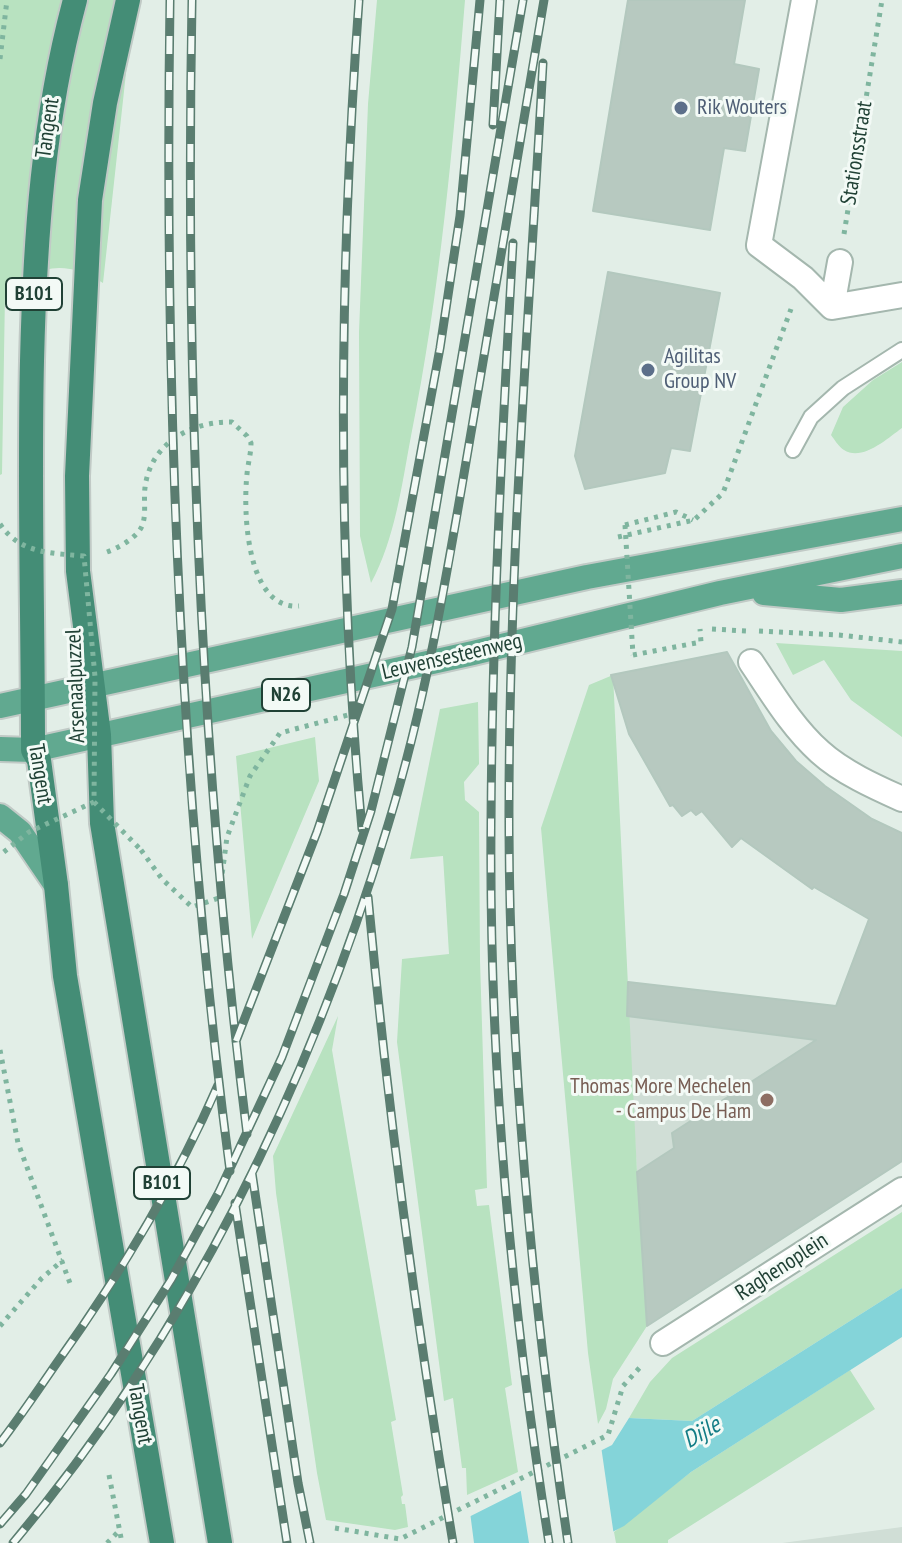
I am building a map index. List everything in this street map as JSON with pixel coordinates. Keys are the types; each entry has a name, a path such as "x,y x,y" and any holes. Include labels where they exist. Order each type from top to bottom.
{"highway":[{"name":"Tangent","path":"75,0 51,98 36,244 29,476 33,750 39,760 65,976 162,1543"},
{"name":"B101","path":"128,0 105,103 90,200 77,476 78,571 99,735 102,823 220,1543"}],"main road":[{"name":"N26","path":"0,706 587,577 902,519"},
{"name":"Leuvensesteenweg","path":"0,749 33,750 473,653 738,590 902,556"},
{"path":"738,590 841,600 902,592"},
{"path":"0,816 20,832 56,885"}],"street":[{"path":"804,0 759,245 803,278 832,307"},
{"path":"832,307 840,262"},
{"path":"832,307 902,295"},
{"path":"751,662 791,720 821,753 879,789 902,799"},
{"name":"Raghenoplein","path":"663,1343 902,1190"}],"lane":[{"path":"793,450 811,417 843,388 902,350"}],"path":[{"path":"0,59 7,0"},
{"name":"Stationsstraat","path":"840,262 882,0"},
{"path":"803,278 723,493 694,520 676,512 625,525 633,655 701,642 699,628 839,635 902,642"},
{"path":"133,537 144,522 145,484 158,455 169,442 198,425 232,422 251,443 247,474 247,521 256,574 279,602 290,607 307,606"},
{"name":"Arsenaalpuzzel","path":"0,524 8,536 24,547 46,553 84,556 95,677 94,802"},
{"path":"0,855 29,832 94,802 141,850 162,879 192,907 219,898 227,837 250,776 280,733 356,713"},
{"path":"0,1050 18,1143 71,1286"},
{"path":"0,1326 22,1298 63,1260"},
{"path":"335,1528 400,1539 608,1435 623,1386 663,1343"},
{"path":"109,1475 122,1543"},
{"path":"107,1543 120,1530"}],"shaded area":[{"name":"Thomas More Mechelen - Campus De Ham","path":"627,1016 902,1038 902,1161 647,1326"},
{"path":"902,1527 902,1543 782,1543"}],"green space":[{"path":"0,0 134,0 103,283 77,270 52,268 28,277 5,295 0,475"},
{"path":"377,0 465,0 450,164 430,328 397,511 371,583 360,536 359,332 368,104"},
{"path":"902,362 902,428 867,451 851,453 844,450 831,435 843,407 873,380"},
{"path":"776,643 902,651 902,737 851,700 824,660 793,675"},
{"path":"613,675 647,1326 613,1379 606,1409 598,1424 588,1353 541,828 589,685"},
{"path":"478,702 479,764 464,782 465,800 479,812 487,1188 475,1190 477,1206 489,1205 512,1385 505,1388 518,1472 467,1495 466,1468 462,1468 453,1398 444,1401 397,1042 402,959 449,954 443,856 410,859 440,709"},
{"path":"315,737 319,781 252,939 236,756"},
{"path":"338,1016 332,1050 396,1420 391,1422 408,1527 395,1530 326,1520 276,1193 273,1156"},
{"path":"902,1212 902,1288 692,1421 629,1418 650,1382 672,1358"},
{"path":"850,1370 875,1409 668,1540 668,1543 616,1543 614,1532 691,1472"}],"water":[{"name":"Dijle","path":"902,1288 902,1337 691,1472 624,1526 591,1543 417,1543 612,1445 629,1418 692,1421"}],"pier":[{"path":"601,1446 614,1536 600,1543 529,1543 520,1486"},
{"path":"470,1512 474,1543 413,1543 415,1539"}],"building":[{"name":"Rik Wouters","path":"628,0 745,0 734,64 759,69 745,151 724,148 710,230 593,211"},
{"name":"Agilitas Group NV","path":"608,272 720,293 690,451 671,448 665,473 585,489 575,456"},
{"path":"727,652 771,731 796,761 872,819 902,833 902,1161 647,1326 637,1172 674,1148 672,1133 816,1040 627,1016 628,982 836,1006 869,919 814,887 812,889 741,838 732,847 702,811 696,815 691,810 682,816 673,805 670,806 629,734 611,675"}],"railway":[{"path":"170,0 170,293 179,587 198,879 230,1171"},
{"path":"192,0 191,284 199,568 218,852 247,1134"},
{"path":"359,0 347,207 343,414 348,622 362,829"},
{"path":"236,1041 317,832 392,609 440,348 460,216 480,0"},
{"path":"493,125 500,0"},
{"path":"0,1524 26,1494 111,1374 171,1280 219,1192 282,1057 344,894 371,811 412,647 523,0"},
{"path":"13,1543 76,1463 188,1293 237,1203 281,1111 357,922 402,776 436,628 544,0"},
{"path":"543,63 512,638 510,920 519,1098 534,1277 568,1543"},
{"path":"513,243 496,607 491,915 498,1095 513,1275 549,1543"},
{"path":"368,897 404,1220 453,1543"},
{"path":"0,1443 124,1263 164,1194 218,1085"},
{"path":"252,1173 298,1483 310,1543"},
{"path":"235,1203 287,1543"}],"place":[{"name":"Rik Wouters","path":"681,108"},
{"name":"Agilitas Group NV","path":"648,370"},
{"name":"Thomas More Mechelen - Campus De Ham","path":"767,1100"}]}
